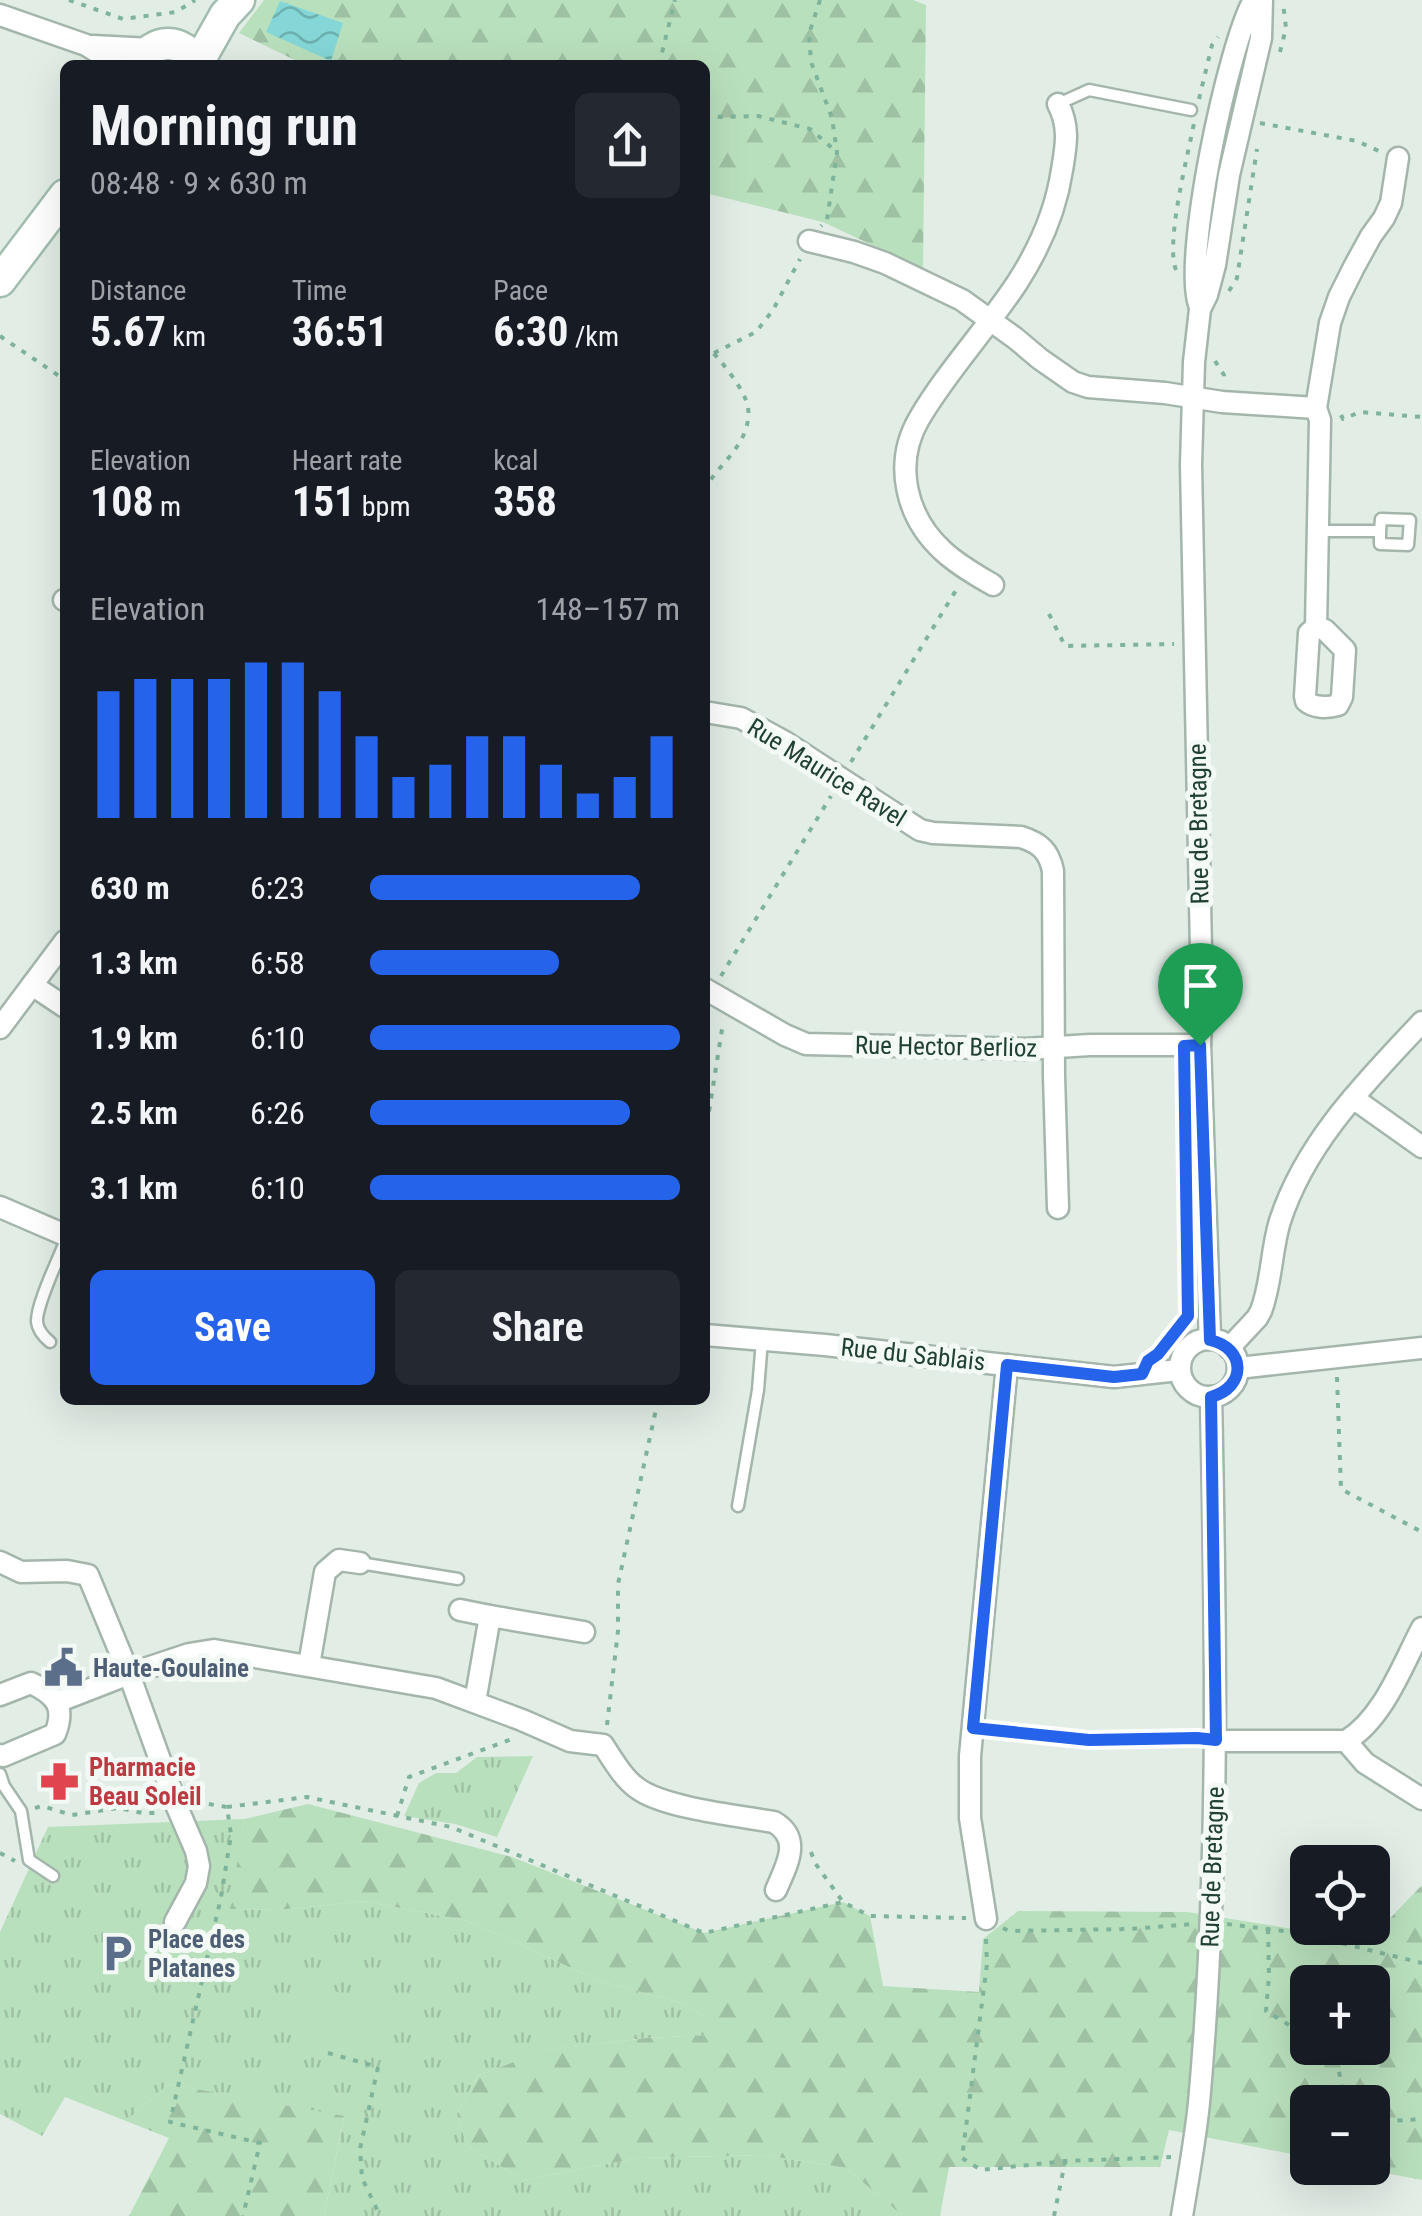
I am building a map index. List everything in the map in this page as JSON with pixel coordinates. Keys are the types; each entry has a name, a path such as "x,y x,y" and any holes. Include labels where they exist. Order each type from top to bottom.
{"street":[{"path":"6,0 0,16 86,45 173,58 232,8"},
{"name":"Rue de Bretagne","path":"1200,309 1194,262 1205,189 1237,40 1254,0"},
{"name":"Rue de Bretagne","path":"1226,1352 1200,1045 1192,397 1200,309 1215,265 1229,175 1260,38 1262,0"},
{"path":"86,45 110,60"},
{"path":"993,585 942,550 930,536 910,505 905,455 918,421 1018,282 1045,232 1060,185 1067,139 1066,120 1058,104"},
{"path":"1316,627 1320,420 1316,408 1330,323 1354,267 1391,202 1398,158"},
{"path":"0,281 60,202"},
{"path":"809,241 854,252 909,273 962,300 1073,382 1088,387 1316,408"},
{"name":"Rue Maurice Ravel","path":"710,713 742,718 842,777 920,830 1021,837 1033,841 1050,857 1058,1208"},
{"path":"0,1028 60,948"},
{"path":"32,986 60,1004"},
{"name":"Rue Hector Berlioz","path":"710,992 806,1044 1025,1050 1054,1046 1200,1045"},
{"path":"1226,1352 1261,1310 1276,1234 1298,1177 1322,1137 1353,1098 1422,1022"},
{"path":"1353,1098 1422,1147"},
{"path":"0,1207 60,1236"},
{"name":"Rue du Sablais","path":"710,1335 1114,1377 1180,1370"},
{"path":"1226,1352 1236,1378 1231,1387 1211,1397 1190,1391 1183,1382 1181,1358 1198,1342 1226,1352 1337,1357 1422,1348"},
{"path":"986,1919 970,1818 973,1728 1007,1365"},
{"name":"Rue de Bretagne","path":"1182,2216 1198,2106 1210,1922 1216,1740 1211,1397"},
{"path":"309,1665 325,1572 339,1560 360,1562"},
{"path":"0,1562 21,1572 67,1571 88,1575 196,1851 196,1883 175,1922"},
{"path":"460,1610 584,1632"},
{"path":"475,1702 490,1616"},
{"path":"1216,1740 1346,1741 1363,1731 1376,1714 1422,1628"},
{"path":"57,1702 189,1654 214,1650 436,1688 570,1741 603,1745 637,1788 659,1799 774,1822 790,1838 792,1854 776,1890"},
{"path":"0,1694 31,1683 48,1691 57,1702 61,1720 55,1734 0,1755"},
{"path":"1346,1741 1365,1763 1422,1799"}],"lane":[{"path":"1058,104 1089,90 1191,110"},
{"path":"1381,519 1410,520 1408,546 1380,544 1380,531 1381,519"},
{"path":"1318,531 1380,531"},
{"path":"1409,534 1422,534"},
{"path":"50,1342 42,1336 37,1321 60,1251"},
{"path":"738,1506 758,1390 762,1339"},
{"path":"360,1562 458,1579"},
{"path":"0,1774 21,1811 29,1860 53,1876"}],"path":[{"path":"69,0 123,19 176,12 195,0"},
{"path":"660,60 675,0"},
{"path":"714,352 756,332 773,310 809,241 826,220 837,152 832,118 811,62 809,34 820,0"},
{"path":"1276,66 1286,28 1283,0"},
{"path":"710,115 758,116 810,128 837,152"},
{"path":"1241,119 1357,140 1398,158"},
{"path":"1229,292 1237,278 1259,141"},
{"path":"0,336 60,377"},
{"path":"710,348 736,382 748,406 747,427 740,443 710,479"},
{"path":"1316,408 1338,411 1343,419 1360,412 1422,417"},
{"path":"1049,614 1065,646 1174,644"},
{"path":"710,1105 726,1003"},
{"path":"1142,1374 1148,1361 1188,1316 1188,1297"},
{"path":"1337,1357 1341,1489 1422,1532"},
{"path":"603,1745 618,1631 618,1584 657,1405"},
{"path":"397,1816 409,1777 516,1737 522,1720"},
{"path":"973,1728 1089,1740 1216,1740"},
{"path":"184,1804 227,1807 308,1797 451,1827 704,1933 844,1902"},
{"path":"21,1811 42,1806 72,1815 118,1808 155,1814 170,1809"},
{"path":"227,1807 231,1834 221,1897 170,2122 260,2143 244,2216"},
{"path":"806,1841 815,1863 844,1902 870,1916 986,1919 1009,1931 1130,1929 1210,1922 1320,1938 1422,1964"},
{"path":"986,1919 986,1964 962,2158 981,2170 1171,2156 1169,2171"},
{"path":"1268,1929 1266,2010 1290,2025"},
{"path":"328,2053 378,2068 360,2149 362,2178 380,2216"},
{"path":"1390,2121 1422,2119"},
{"path":"1054,2216 1065,2161"}],"green space":[{"path":"264,0 913,0 926,5 923,269 823,222 710,194 710,60 295,60 239,33"},
{"path":"533,1756 497,1837 455,1824 404,1816 419,1783 436,1773 456,1773 477,1757"},
{"path":"308,1804 512,1857 704,1933 843,1902 870,1916 883,1986 979,1992 983,1939 1018,1911 1187,1912 1290,1929 1290,1945 1390,1945 1390,1918 1422,1885 1422,2180 1390,2174 1390,2085 1290,2085 1290,2154 1169,2130 1160,2167 949,2167 940,2216 903,2216 846,2168 764,2155 638,2158 524,2180 467,2146 457,2114 477,2076 546,2050 708,2035 708,2020 685,2004 600,1981 468,1921 364,1901 278,1910 230,1909 244,1819"},
{"path":"244,1819 231,1909 278,1910 364,1901 468,1921 600,1981 685,2004 708,2020 708,2035 547,2050 477,2076 457,2114 467,2146 524,2180 638,2158 764,2155 846,2168 903,2216 324,2216 344,2117 169,2084 126,2121 65,2097 42,2136 0,2114 0,1932 48,1827"},
{"path":"293,1979 396,2009 381,2060 278,2030"},
{"path":"169,2084 344,2116 324,2216 129,2216 169,2138 126,2121"}],"water":[{"path":"280,1 343,23 331,60 266,32"}],"place":[{"name":"Haute-Goulaine","path":"63,1668"},
{"name":"Pharmacie Beau Soleil","path":"59,1781"},
{"name":"Place des Platanes","path":"118,1953"}],"route":[{"path":"1200,1045 1210,1340 1229,1348 1238,1368 1231,1387 1211,1397 1216,1740 1089,1740 973,1728 1007,1365 1114,1377 1142,1374 1148,1361 1188,1316 1184,1046 1200,1045"}]}
